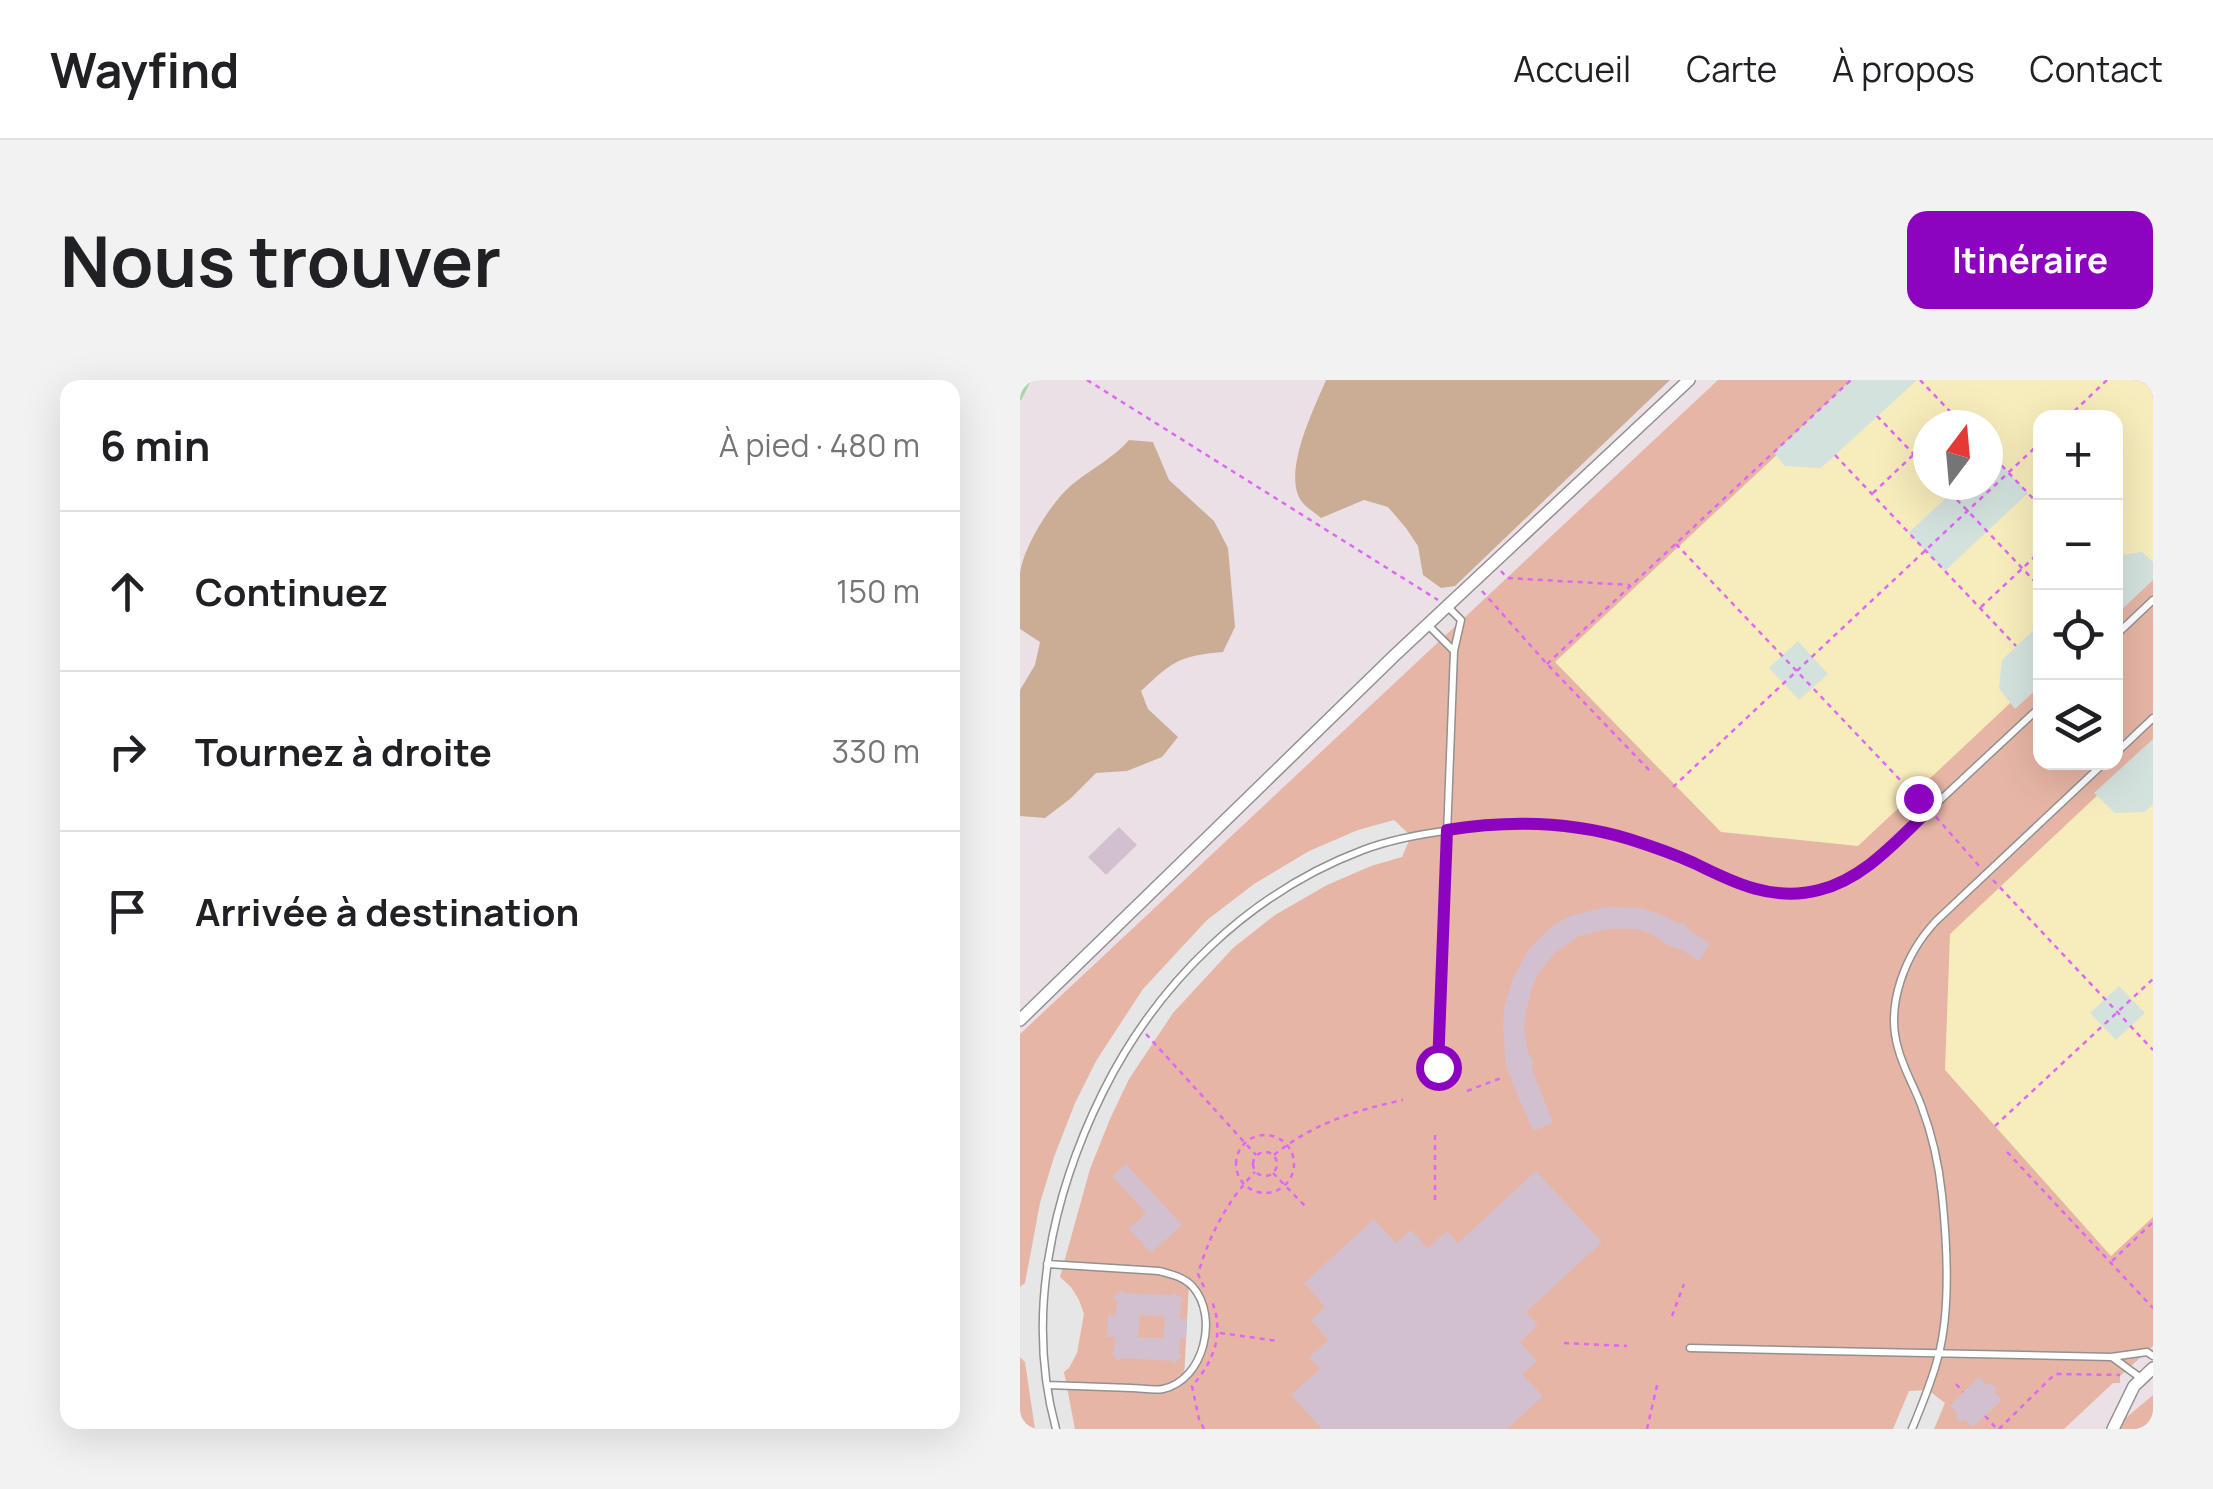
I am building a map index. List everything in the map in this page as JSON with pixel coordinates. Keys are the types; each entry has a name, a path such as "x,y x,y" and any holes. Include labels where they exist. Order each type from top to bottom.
{"street":[{"path":"1020,1020 1428,624 1689,380"},
{"path":"2115,1429 2138,1382 2153,1368"}],"lane":[{"path":"2123,629 2153,600"},
{"path":"1438,1072 1454,651 1461,620 1448,606"},
{"path":"1428,624 1454,651"},
{"path":"1056,1429 1042,1341 1042,1299 1060,1208 1093,1112 1114,1070 1159,1002 1221,935 1265,901 1318,869 1365,849 1412,836 1507,823 1584,828 1627,839 1668,852 1745,887 1797,894 1819,890 1860,872 2033,713"},
{"path":"2123,746 2153,718"},
{"path":"1912,1429 1939,1353 1946,1294 1946,1238 1934,1149 1898,1047 1897,994 1912,953 1924,934 2096,770"},
{"path":"1047,1385 1162,1389 1192,1370 1206,1331 1200,1297 1174,1275 1048,1264"},
{"path":"1690,1348 2111,1356 2146,1352 2153,1356"},
{"path":"2111,1356 2138,1382"}],"path":[{"path":"1087,380 1448,606"},
{"path":"1547,664 1851,380"},
{"path":"1920,380 1949,410"},
{"path":"2075,410 2107,380"},
{"path":"1877,416 1913,453"},
{"path":"1673,787 2033,449"},
{"path":"1872,494 1913,455"},
{"path":"1835,456 2016,646"},
{"path":"2003,467 2034,500"},
{"path":"1957,500 2033,580"},
{"path":"1676,544 2153,1050"},
{"path":"1980,608 2033,558"},
{"path":"1493,562 1507,578 1632,585"},
{"path":"1473,582 1652,773"},
{"path":"1995,1126 2153,979"},
{"path":"1140,1028 1256,1155"},
{"path":"1468,1090 1501,1078"},
{"path":"1274,1155 1321,1124 1403,1100"},
{"path":"1435,1133 1435,1200"},
{"path":"1266,1134 1287,1144 1294,1166 1285,1186 1272,1192 1256,1192 1239,1178 1235,1163 1250,1138 1266,1134"},
{"path":"2007,1152 2153,1308"},
{"path":"1256,1155 1274,1155 1277,1166 1273,1173 1266,1176 1256,1172 1252,1165 1256,1155"},
{"path":"1204,1429 1192,1386 1205,1372 1219,1333 1214,1307 1198,1274 1214,1231 1256,1172"},
{"path":"1273,1173 1307,1208"},
{"path":"2111,1262 2153,1222"},
{"path":"1672,1316 1684,1284"},
{"path":"1219,1333 1278,1341"},
{"path":"1564,1343 1626,1346"},
{"path":"1985,1416 1998,1429 2055,1374 2121,1375 2138,1382"},
{"path":"1646,1429 1658,1381"},
{"path":"1956,1384 1963,1392"}],"shaded area":[{"path":"1326,380 1670,380 1455,586 1441,588 1423,575 1418,546 1388,507 1364,500 1321,518 1302,502 1295,475 1297,459"},
{"path":"1718,380 2153,380 2153,1346 2120,1376 2120,1383 2113,1383 2064,1429 1020,1429 1020,1034"},
{"path":"1851,380 1917,380 1821,468 1785,466 1774,453"},
{"path":"1857,380 2153,380 2153,571 2123,599 2123,410 2033,410 2033,682 1858,846 1721,832 1555,662"},
{"path":"1129,440 1153,442 1169,480 1214,521 1228,548 1235,627 1223,652 1178,662 1141,691 1148,709 1178,737 1162,757 1127,771 1096,773 1045,818 1020,816 1020,690 1035,665 1040,642 1020,629 1022,564 1032,538 1057,500"},
{"path":"2003,467 2028,493 1945,571 1908,533 1944,500 2003,500"},
{"path":"2142,552 2153,562 2153,580 2123,608 2123,590 2123,555"},
{"path":"2033,631 2033,692 2015,709 1999,688 2002,660"},
{"path":"1798,641 1828,674 1799,700 1769,668"},
{"path":"2153,739 2153,804 2145,812 2115,813 2094,793"},
{"path":"2153,743 2153,1217 2111,1256 1945,1070 1950,934"},
{"path":"1394,820 1411,836 1402,857 1327,885 1275,915 1233,948 1173,1013 1129,1079 1090,1169 1060,1277 1071,1287 1084,1314 1077,1353 1064,1372 1075,1429 1035,1429 1025,1362 1020,1357 1020,1287 1025,1283 1040,1203 1054,1157 1096,1061 1143,989 1207,920 1254,884 1309,851"},
{"path":"2119,986 2145,1013 2116,1040 2090,1013"},
{"path":"1189,1284 1204,1311 1202,1350 1184,1378"},
{"path":"1928,1390 1945,1403 1934,1429 1893,1429 1909,1391"},
{"path":"2153,1395 2153,1429 2121,1429 2121,1422"}],"building":[{"path":"1119,827 1137,845 1106,875 1088,857"},
{"path":"1606,907 1642,908 1685,924 1710,943 1699,961 1638,929 1609,929 1579,936 1555,953 1532,988 1524,1027 1532,1069 1553,1123 1533,1131 1506,1067 1504,1009 1512,980 1528,950 1552,926 1570,916"},
{"path":"1126,1164 1182,1225 1151,1253 1129,1229 1146,1213 1112,1176"},
{"path":"1536,1171 1602,1242 1526,1312 1538,1325 1520,1342 1537,1361 1522,1374 1543,1396 1507,1429 1322,1429 1291,1395 1320,1369 1309,1357 1328,1340 1311,1320 1325,1307 1304,1283 1374,1219 1396,1243 1411,1230 1428,1248 1447,1231 1458,1243"},
{"path":"1121,1290 1175,1293 1184,1300 1180,1319 1187,1319 1186,1338 1180,1338 1182,1356 1174,1364 1122,1358 1118,1361 1111,1353 1115,1337 1107,1337 1108,1315 1116,1315 1117,1301 1113,1298","holes":["1140,1315 1165,1317 1163,1338 1138,1337"]},
{"path":"1979,1377 1996,1388 1994,1392 2002,1400 1973,1427 1965,1420 1960,1422 1950,1405"}],"waterway":[{"path":"1020,398 1029,380"}],"route":[{"path":"1438,1067 1447,830 1507,823 1584,828 1668,852 1745,887 1797,894 1842,882 1877,859 1929,810 1918,798"}]}
